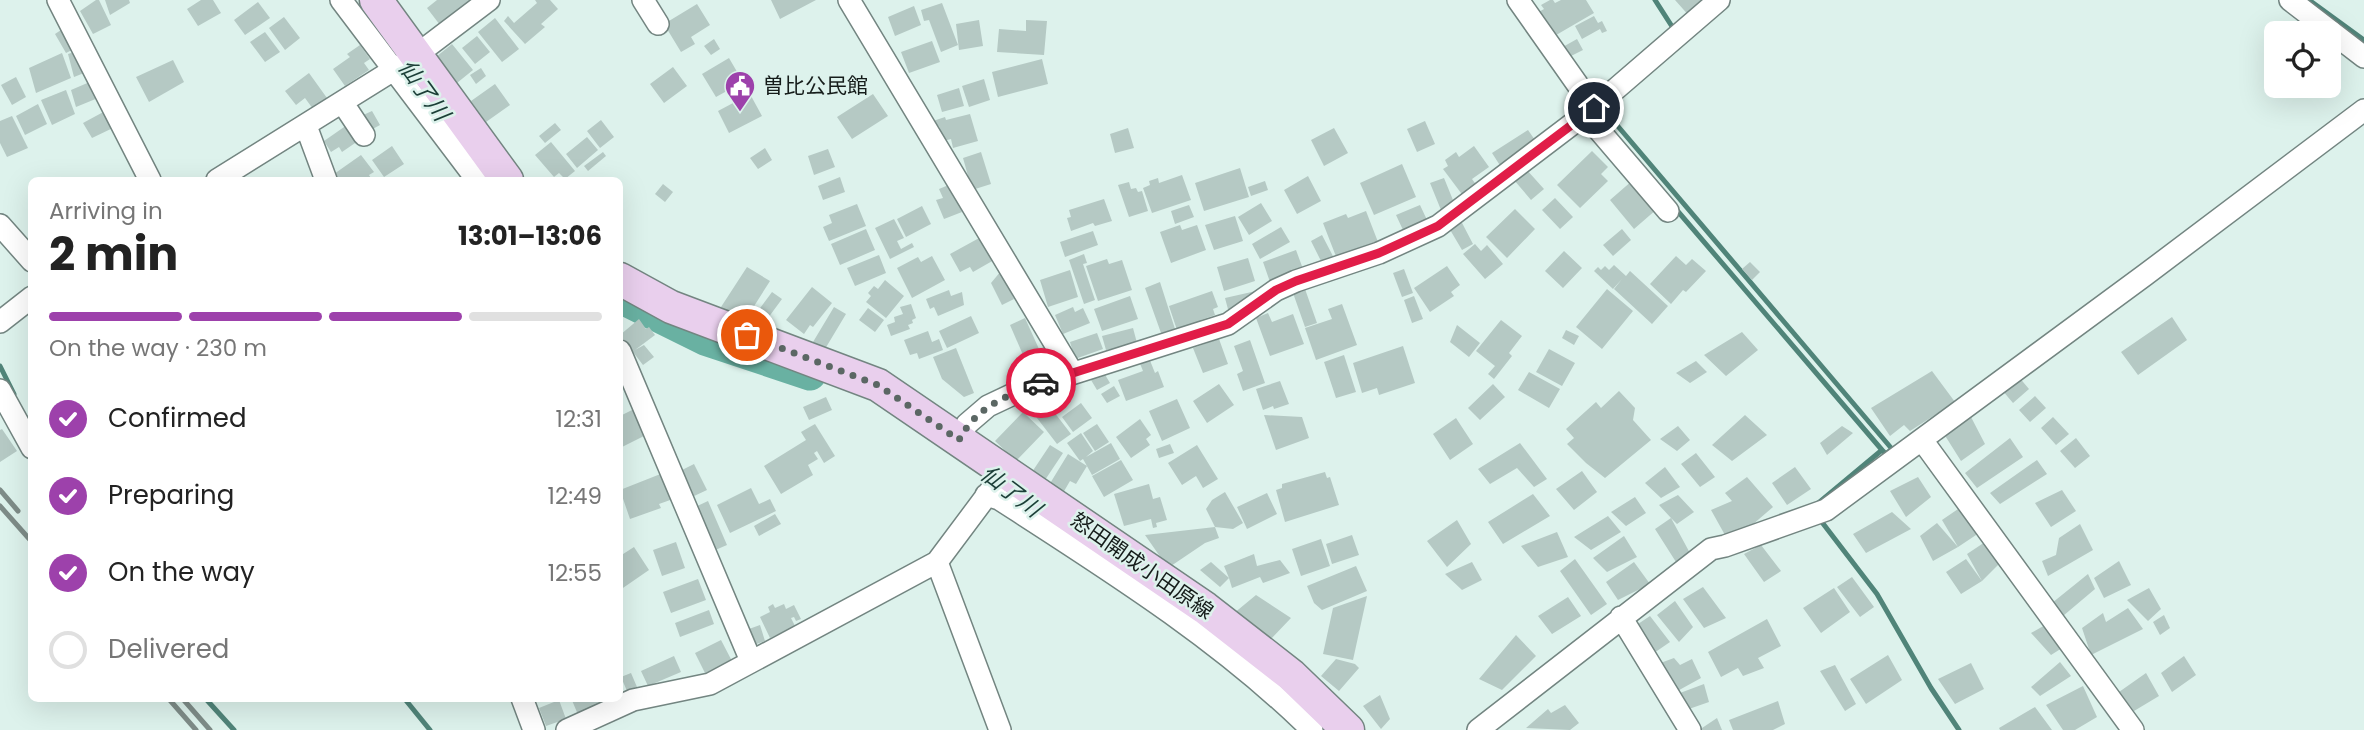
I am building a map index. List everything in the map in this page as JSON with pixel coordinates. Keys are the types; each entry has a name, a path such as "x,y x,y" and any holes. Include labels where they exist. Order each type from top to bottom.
{"main road":[{"path":"376,0 407,62 504,177"},
{"name":"怒田開成小田原線","path":"623,281 671,307 878,385 959,440 996,483 1205,608 1291,675 1348,730"}],"street":[{"path":"58,0 148,177"},
{"path":"341,0 407,62 475,177"},
{"path":"222,177 407,62 489,0"},
{"path":"643,0 658,24"},
{"path":"849,0 1072,372"},
{"path":"1518,0 1592,110 1668,211"},
{"path":"959,440 967,424 988,406 1024,389 1228,324 1276,290 1379,253 1438,226 1592,110 1719,0"},
{"path":"2290,0 2364,57"},
{"path":"342,102 363,135"},
{"path":"1478,730 1711,549 1826,510 2364,110"},
{"path":"306,126 325,177"},
{"path":"0,225 28,256"},
{"path":"0,322 28,300"},
{"path":"623,358 751,661"},
{"path":"0,390 28,441"},
{"path":"1922,440 2133,730"},
{"path":"567,730 634,700 710,684 937,562 996,483"},
{"path":"996,483 999,499 1111,571 1219,651 1283,702 1312,730"},
{"path":"937,562 1000,730"},
{"path":"1621,617 1690,730"},
{"path":"524,702 534,730"}],"building":[{"path":"99,0 111,25 93,34 80,11"},
{"path":"105,0 129,0 130,3 110,15"},
{"path":"201,0 213,0 221,13 198,26 187,9"},
{"path":"437,0 470,0 471,3 440,25 427,8"},
{"path":"535,0 550,0 558,9 541,24 545,27 525,44 504,21 508,16 514,23 537,3"},
{"path":"771,0 816,0 780,19"},
{"path":"1550,0 1555,3 1561,0 1586,0 1594,13 1551,38 1537,13 1544,9 1541,5"},
{"path":"1675,0 1712,0 1691,18"},
{"path":"258,2 270,18 245,35 234,20"},
{"path":"942,3 958,45 941,52 929,20 924,21 921,10"},
{"path":"697,4 710,25 691,37 695,44 681,52 664,24"},
{"path":"914,6 921,25 895,36 888,17"},
{"path":"1594,16 1598,23 1602,21 1607,31 1602,33 1600,29 1582,39 1575,26"},
{"path":"284,17 300,38 285,50 269,28"},
{"path":"495,18 519,49 502,62 478,32"},
{"path":"979,20 983,46 959,50 956,24"},
{"path":"1026,20 1047,21 1044,55 997,52 999,29 1026,31"},
{"path":"67,26 78,47 66,53 55,34"},
{"path":"265,32 280,52 265,62 250,42"},
{"path":"477,36 490,52 475,64 462,48"},
{"path":"714,39 720,49 711,55 704,46"},
{"path":"1577,39 1583,50 1567,58 1561,48"},
{"path":"932,41 940,62 909,73 901,52"},
{"path":"452,44 473,70 452,87 431,61"},
{"path":"360,45 370,59 364,63 369,70 345,86 333,69 350,57 347,54"},
{"path":"80,50 89,71 74,77 68,54"},
{"path":"62,53 71,78 36,93 29,68"},
{"path":"729,58 743,82 716,97 702,74"},
{"path":"1042,59 1048,84 998,97 992,72"},
{"path":"173,60 184,82 149,102 136,77"},
{"path":"673,67 687,86 664,103 650,84"},
{"path":"481,68 486,76 476,84 470,75"},
{"path":"309,73 327,98 313,109 305,98 296,105 285,91"},
{"path":"16,77 26,97 12,105 1,85"},
{"path":"984,79 990,100 969,107 962,86"},
{"path":"92,81 98,98 76,107 71,90"},
{"path":"495,84 510,105 486,122 471,101"},
{"path":"959,88 964,106 942,112 937,95"},
{"path":"66,90 75,114 52,125 41,100"},
{"name":"曽比公民館","path":"750,94 762,116 729,133 718,111"},
{"path":"873,94 888,116 852,139 837,117"},
{"path":"38,104 47,124 25,135 16,116"},
{"path":"107,110 117,126 92,138 83,123"},
{"path":"372,111 380,125 369,131 361,116"},
{"path":"970,114 978,141 953,148 951,139 943,141 939,126 935,127 933,121"},
{"path":"12,116 28,148 7,157 0,143 0,121"},
{"path":"601,120 614,137 600,148 587,131"},
{"path":"1425,121 1435,144 1417,152 1407,129"},
{"path":"555,123 561,130 545,143 539,136"},
{"path":"347,125 358,141 342,152 339,147 331,152 324,141"},
{"path":"1128,128 1134,148 1115,153 1110,134"},
{"path":"1334,128 1348,153 1324,166 1311,140"},
{"path":"1528,130 1537,143 1501,167 1492,153"},
{"path":"587,137 598,150 577,168 566,154"},
{"path":"551,142 575,171 568,177 559,173 554,177 535,155"},
{"path":"392,146 404,164 384,177 372,160"},
{"path":"1474,146 1489,167 1472,179 1477,186 1464,197 1443,169 1448,166 1445,160 1456,152 1459,157"},
{"path":"765,148 772,160 758,169 750,158"},
{"path":"828,149 835,167 814,175 808,156"},
{"path":"1592,151 1608,167 1601,174 1608,181 1580,208 1557,185"},
{"path":"603,152 606,156 588,171 584,166"},
{"path":"981,152 991,184 972,190 963,158"},
{"path":"361,155 374,172 369,175 370,177 336,177 334,174"},
{"path":"1402,164 1416,197 1374,215 1360,183"},
{"path":"1240,168 1249,197 1204,211 1195,183"},
{"path":"1526,169 1544,189 1531,200 1514,180"},
{"path":"1182,175 1191,200 1152,213 1143,188 1150,185 1149,181 1158,178 1159,183"},
{"path":"1308,176 1321,201 1297,214 1284,190"},
{"path":"840,177 845,192 823,200 818,186"},
{"path":"1444,178 1455,205 1441,210 1430,183"},
{"path":"1633,180 1657,209 1634,229 1610,200"},
{"path":"1265,181 1268,190 1251,196 1248,187"},
{"path":"1129,182 1131,189 1142,191 1148,211 1129,217 1118,185"},
{"path":"663,184 673,192 665,202 655,194"},
{"path":"951,184 962,212 944,219 936,200 943,198 939,189"},
{"path":"1555,198 1573,217 1560,229 1542,210"},
{"path":"1104,199 1112,221 1095,226 1093,223 1071,231 1067,218 1071,217 1069,210"},
{"path":"1261,203 1272,221 1249,235 1238,217"},
{"path":"857,204 866,226 829,241 823,227 832,223 829,215"},
{"path":"1189,205 1194,217 1175,224 1171,211"},
{"path":"1420,205 1427,220 1403,230 1396,215"},
{"path":"922,206 931,224 906,237 897,219"},
{"path":"1515,209 1535,229 1507,258 1486,237"},
{"path":"1366,211 1378,242 1337,259 1323,223 1346,214 1348,218"},
{"path":"1235,216 1243,241 1214,250 1205,225"},
{"path":"894,219 904,238 897,241 901,249 912,243 914,247 890,259 875,228"},
{"path":"1461,221 1473,244 1462,250 1449,228"},
{"path":"1180,225 1182,230 1197,225 1206,250 1171,263 1160,232"},
{"path":"1281,227 1290,242 1260,259 1252,244"},
{"path":"866,229 875,250 840,265 831,244"},
{"path":"1622,229 1631,240 1613,256 1603,245"},
{"path":"1093,231 1098,245 1065,257 1060,242"},
{"path":"1322,235 1335,260 1323,265 1311,241"},
{"path":"981,237 994,260 973,272 970,267 960,272 950,254"},
{"path":"1475,244 1481,251 1487,245 1503,264 1485,279 1463,254"},
{"path":"1296,250 1303,269 1270,282 1263,262"},
{"path":"1564,251 1582,268 1563,288 1545,271"},
{"path":"1084,254 1087,263 1083,264 1095,300 1084,304 1069,260"},
{"path":"879,255 886,273 855,286 847,268"},
{"path":"932,256 945,280 912,298 897,268 918,257 921,262"},
{"path":"1676,256 1686,265 1692,259 1706,271 1671,304 1650,284"},
{"path":"1248,258 1255,281 1224,291 1217,267"},
{"path":"1107,259 1109,264 1122,260 1132,290 1098,301 1086,266"},
{"path":"1750,262 1760,272 1752,280 1742,269"},
{"path":"1614,265 1626,276 1630,271 1668,306 1652,324 1614,289 1622,279 1613,289 1594,271 1605,266 1609,270"},
{"path":"1447,266 1460,285 1451,292 1454,296 1430,312 1414,288"},
{"path":"747,267 770,281 744,322 721,307"},
{"path":"1404,269 1413,293 1402,297 1393,273"},
{"path":"1070,270 1078,297 1048,307 1040,280"},
{"path":"1001,271 1014,299 1002,305 991,283"},
{"path":"885,280 904,296 886,318 866,302 871,296 868,293 874,286 878,289"},
{"path":"1160,282 1175,329 1161,333 1145,288"},
{"path":"812,287 832,303 804,334 786,320"},
{"path":"1305,289 1317,323 1305,327 1293,293"},
{"path":"1607,289 1633,311 1602,349 1576,327"},
{"path":"949,290 951,296 962,292 964,305 938,316 934,307 930,309 926,299"},
{"path":"1212,291 1218,307 1213,309 1215,315 1201,320 1202,325 1178,333 1169,306"},
{"path":"1256,291 1257,296 1229,313 1225,298"},
{"path":"772,292 782,299 768,318 758,311"},
{"path":"1130,296 1138,319 1102,331 1094,309"},
{"path":"1414,296 1423,319 1412,323 1404,300"},
{"path":"911,304 916,318 908,325 910,329 891,336 887,325 895,322 894,317 903,314 900,307"},
{"path":"1342,304 1357,345 1316,360 1305,328 1332,319 1328,309"},
{"path":"834,307 846,314 825,349 813,342"},
{"path":"1073,307 1075,312 1083,308 1090,323 1063,334 1055,315"},
{"path":"868,308 884,320 875,332 859,320"},
{"path":"1268,313 1272,322 1293,314 1304,344 1270,356 1256,318"},
{"path":"971,316 979,333 947,348 939,331"},
{"path":"2172,317 2187,340 2138,375 2121,352"},
{"path":"1025,318 1039,349 1048,345 1058,367 1033,378 1010,325"},
{"path":"639,319 646,329 649,327 655,335 635,350 644,345 654,357 643,365 623,339 623,332"},
{"path":"1501,320 1522,336 1509,353 1512,356 1494,379 1488,374 1495,366 1476,351"},
{"path":"1457,325 1480,343 1469,357 1450,342"},
{"path":"1133,328 1137,343 1114,353 1112,349 1106,350 1102,336"},
{"path":"1566,330 1579,336 1574,345 1562,338"},
{"path":"928,331 932,342 939,339 943,350 919,359 917,353 910,355 904,340"},
{"path":"1742,332 1758,350 1726,376 1704,355"},
{"path":"1097,333 1103,349 1075,359 1070,342"},
{"path":"1219,339 1228,364 1203,373 1193,348"},
{"path":"1250,340 1265,383 1243,391 1237,374 1243,371 1234,346"},
{"path":"1403,346 1415,383 1379,395 1377,388 1362,393 1353,363"},
{"path":"956,348 974,393 964,397 942,379 933,357"},
{"path":"1549,349 1575,363 1562,386 1536,372"},
{"path":"1344,355 1356,392 1336,398 1324,362"},
{"path":"1149,358 1164,387 1126,401 1118,380 1143,371 1139,361"},
{"path":"1696,361 1707,372 1690,383 1676,373"},
{"path":"1932,371 1955,402 1910,431 1904,425 1890,436 1871,408"},
{"path":"1529,372 1560,389 1549,408 1518,390"},
{"path":"1104,373 1110,383 1097,390 1091,380"},
{"path":"2018,376 2029,389 2013,403 2002,390"},
{"path":"1280,381 1289,404 1263,410 1256,389"},
{"path":"1219,384 1234,405 1207,423 1193,401"},
{"path":"1493,384 1505,397 1480,420 1468,408"},
{"path":"1114,386 1120,396 1107,403 1101,394"},
{"path":"1619,391 1635,408 1633,420 1651,440 1605,478 1567,444 1574,438 1566,429 1596,402 1601,408"},
{"path":"1041,395 1071,434 1057,444 1027,405"},
{"path":"2035,396 2046,408 2030,422 2019,410"},
{"path":"826,397 832,410 809,420 803,407"},
{"path":"1177,399 1190,428 1162,441 1149,411"},
{"path":"1081,403 1092,418 1073,432 1062,417"},
{"path":"634,409 646,435 623,446 623,414"},
{"path":"1023,412 1044,432 1016,461 995,441"},
{"path":"1264,415 1302,417 1309,438 1276,450"},
{"path":"1745,415 1767,435 1732,461 1712,445"},
{"path":"1971,417 1985,444 1961,461 1944,434"},
{"path":"2053,417 2069,434 2056,445 2041,428"},
{"path":"1456,418 1473,444 1450,460 1433,434"},
{"path":"1140,419 1151,435 1146,439 1150,445 1131,458 1116,437"},
{"path":"815,424 835,456 824,463 817,451 814,453 818,459 808,465 813,475 781,494 764,466 806,440 801,432"},
{"path":"1097,424 1109,442 1095,451 1083,433"},
{"path":"1678,426 1690,440 1677,451 1660,439"},
{"path":"1842,426 1853,433 1827,455 1820,443"},
{"path":"2,429 17,451 0,462 0,430"},
{"path":"1081,433 1093,451 1086,457 1111,443 1120,459 1092,475 1083,459 1080,461 1067,443"},
{"path":"2010,438 2023,457 1977,488 1965,473"},
{"path":"2076,438 2090,456 2075,468 2060,451"},
{"path":"1520,443 1547,479 1534,487 1517,468 1490,484 1478,469"},
{"path":"1170,444 1174,453 1159,458 1156,449"},
{"path":"1050,445 1063,453 1043,483 1030,475"},
{"path":"1197,445 1218,479 1203,488 1196,476 1182,485 1168,463"},
{"path":"1696,453 1715,477 1700,487 1681,464"},
{"path":"1068,454 1087,466 1076,484 1070,481 1060,498 1046,490"},
{"path":"1121,460 1133,480 1104,497 1092,476"},
{"path":"2037,460 2047,474 2000,504 1990,493"},
{"path":"694,464 707,490 692,497 680,471"},
{"path":"1665,467 1680,487 1661,498 1645,483"},
{"path":"1795,467 1811,489 1787,505 1772,483"},
{"path":"1582,471 1597,492 1574,510 1556,489"},
{"path":"1325,472 1327,478 1330,477 1339,505 1285,522 1276,490 1282,488 1282,484"},
{"path":"663,473 673,499 659,504 661,508 630,519 623,499 623,489"},
{"path":"1747,477 1773,507 1730,544 1711,510 1732,501 1725,493"},
{"path":"1918,477 1931,497 1906,517 1890,491"},
{"path":"1149,484 1153,499 1160,497 1167,520 1156,523 1157,527 1153,528 1151,519 1124,526 1114,494"},
{"path":"751,488 759,504 770,499 776,511 730,533 717,505"},
{"path":"2062,490 2076,511 2051,527 2035,503"},
{"path":"1225,492 1243,523 1233,529 1215,527 1206,509 1212,500"},
{"path":"1267,493 1277,514 1247,529 1237,507"},
{"path":"1533,494 1550,516 1503,544 1488,522"},
{"path":"1678,495 1694,512 1677,524 1659,505"},
{"path":"1635,497 1646,513 1626,526 1611,512"},
{"path":"708,501 727,545 713,551 693,508"},
{"path":"1961,507 1979,533 1958,547 1942,520"},
{"path":"1892,512 1911,529 1866,553 1853,534"},
{"path":"775,514 781,524 759,536 754,526"},
{"path":"1608,516 1621,532 1591,550 1574,537"},
{"path":"1671,518 1691,555 1676,562 1655,529"},
{"path":"1457,520 1471,544 1447,567 1427,541"},
{"path":"1937,523 1958,547 1933,561 1920,536"},
{"path":"2080,524 2093,550 2048,576 2042,561 2056,555 2059,538"},
{"path":"1215,527 1219,538 1205,543 1168,568 1145,535"},
{"path":"1557,532 1568,557 1538,567 1521,546"},
{"path":"1352,535 1359,555 1332,564 1326,544"},
{"path":"1624,536 1637,557 1607,572 1593,558"},
{"path":"1321,539 1330,566 1301,576 1292,549"},
{"path":"676,542 685,568 662,576 653,550"},
{"path":"1985,542 2000,563 1982,581 1967,554"},
{"path":"1761,545 1781,571 1764,582 1744,554"},
{"path":"634,547 649,570 623,588 623,554"},
{"path":"1254,554 1257,566 1280,560 1290,573 1263,583 1260,577 1232,588 1224,566"},
{"path":"1575,559 1607,604 1591,615 1560,571"},
{"path":"1966,559 1982,581 1961,594 1946,572"},
{"path":"2119,561 2131,585 2104,598 2094,578"},
{"path":"1211,562 1229,578 1220,587 1200,570"},
{"path":"1472,562 1482,580 1462,590 1445,574"},
{"path":"1634,562 1650,584 1618,600 1606,582"},
{"path":"1356,566 1367,591 1322,610 1314,603 1307,586"},
{"path":"2088,574 2095,589 2063,616 2052,603"},
{"path":"1852,577 1874,607 1860,617 1837,587"},
{"path":"698,579 706,600 671,613 663,592"},
{"path":"1703,587 1726,618 1704,628 1683,599"},
{"path":"1834,588 1850,612 1821,633 1803,608"},
{"path":"2149,588 2161,609 2148,621 2127,600"},
{"path":"1256,595 1291,618 1269,641 1233,614"},
{"path":"1367,596 1353,660 1323,654 1333,608"},
{"path":"1568,597 1581,616 1552,634 1538,616"},
{"path":"1675,601 1693,627 1679,642 1657,615"},
{"path":"773,604 775,608 784,604 786,609 794,605 801,619 796,621 794,617 791,618 795,626 770,638 760,617 770,612 768,607"},
{"path":"2128,608 2143,629 2091,655 2082,628 2103,613 2106,622"},
{"path":"709,610 714,624 680,637 675,623"},
{"path":"2164,615 2170,628 2160,635 2153,622"},
{"path":"1650,616 1670,642 1654,653 1635,626"},
{"path":"1767,619 1781,646 1758,658 1764,668 1743,676 1738,668 1721,677 1708,652"},
{"path":"2054,620 2070,643 2051,655 2031,633"},
{"path":"760,625 765,641 754,645 749,629"},
{"path":"1516,635 1536,656 1502,690 1479,679"},
{"path":"721,640 733,663 707,677 695,653"},
{"path":"1888,655 1902,680 1866,704 1850,679"},
{"path":"674,656 681,672 648,686 641,671"},
{"path":"2184,656 2196,675 2172,692 2161,673"},
{"path":"1674,658 1680,665 1692,659 1701,678 1672,694 1655,665"},
{"path":"1336,659 1355,664 1359,668 1339,691 1321,676"},
{"path":"2060,662 2071,676 2040,696 2031,687"},
{"path":"1971,663 1984,689 1955,704 1938,679"},
{"path":"1835,665 1856,704 1845,711 1820,671"},
{"path":"631,673 637,687 627,691 623,676"},
{"path":"2146,673 2159,696 2134,711 2119,692"},
{"path":"1704,684 1709,702 1686,710 1680,693"},
{"path":"2083,686 2097,717 2075,730 2063,730 2046,705"},
{"path":"1380,695 1390,719 1381,729 1363,706"},
{"path":"1778,701 1785,724 1773,730 1733,730 1729,720"},
{"path":"560,702 566,719 546,726 539,708"},
{"path":"573,702 606,702 579,717"},
{"path":"1565,705 1579,723 1570,730 1526,728 1548,709 1551,713"},
{"path":"2035,707 2052,730 2000,730 1999,728"},
{"path":"1717,718 1722,730 1699,730"}],"waterway":[{"path":"1655,0 1673,28 1670,31"},
{"path":"2309,0 2364,40"},
{"path":"1606,103 1614,114 1616,124 1892,449 1886,454 1882,450 1816,505"},
{"path":"1675,208 1882,450"},
{"name":"仙了川","path":"623,298 705,339 810,374"},
{"path":"0,366 14,394"},
{"path":"1818,517 1877,594 1931,688 1959,730"},
{"path":"209,702 234,730"},
{"path":"407,702 430,730"}],"railway":[{"path":"0,490 18,511"},
{"path":"0,506 28,538"},
{"path":"172,702 196,730"},
{"path":"186,702 210,730"}],"way so far":[{"path":"747,335 878,385 959,440 967,424 988,406 1041,383"}],"place":[{"name":"曽比公民館","path":"740,113"}],"route":[{"path":"1041,383 1228,324 1276,290 1379,253 1438,226 1594,108"}]}
